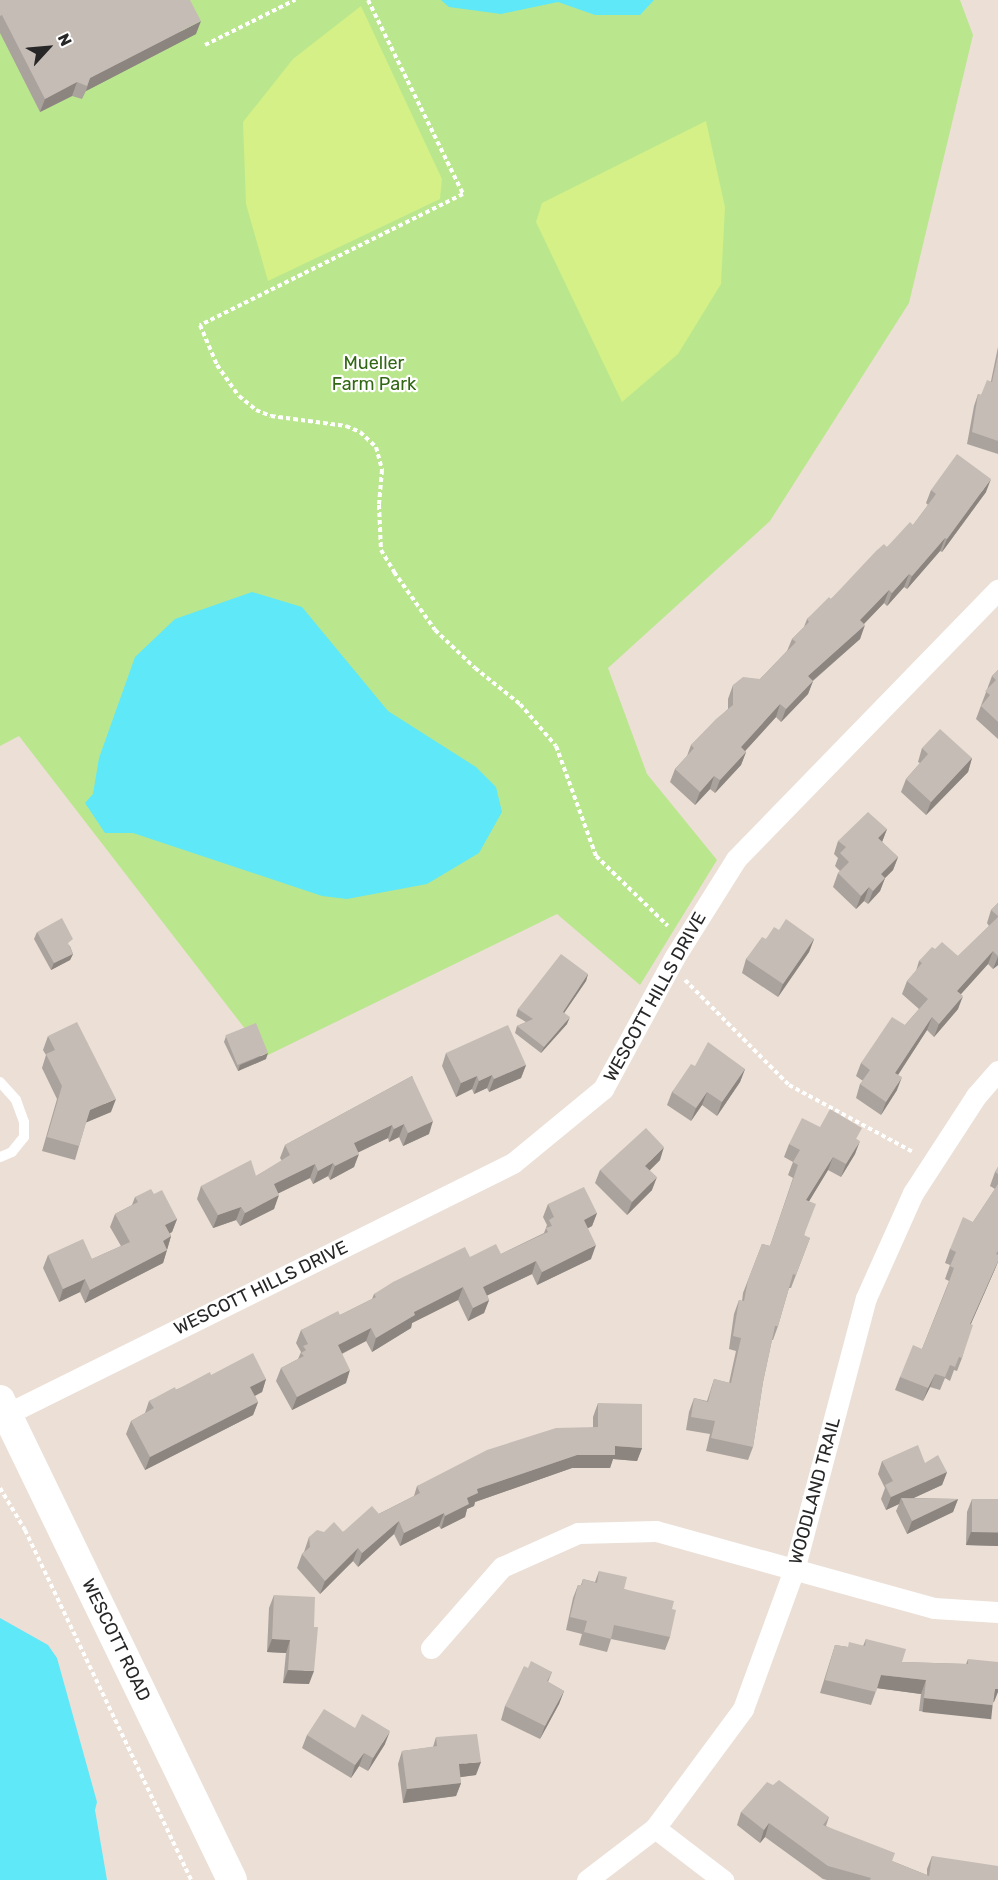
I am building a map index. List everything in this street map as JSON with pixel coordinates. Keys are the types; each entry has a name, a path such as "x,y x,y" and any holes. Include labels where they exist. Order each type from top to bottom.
{"street":[{"name":"WESCOTT HILLS DRIVE","path":"3,1407 513,1163 603,1089 674,958 736,859 998,590"},
{"name":"WOODLAND TRAIL","path":"587,1880 655,1828 743,1709 794,1570 866,1298 913,1193 934,1164 976,1096 998,1071"},
{"name":"WESCOTT ROAD","path":"3,1407 232,1880"},
{"path":"431,1648 502,1567 578,1533 656,1532 934,1608 998,1612"},
{"path":"655,1828 723,1880"}],"lane":[{"path":"0,1082 16,1100 24,1122 24,1137 12,1152 0,1157"}],"path":[{"path":"205,45 295,0"},
{"path":"368,0 463,194 200,325 217,365 239,396 256,410 270,416 346,426 360,432 376,447 381,470 379,505 381,550 394,572 435,630 475,668 520,704 556,746 596,856 669,927"},
{"path":"674,958 684,980 789,1085 934,1164"},
{"path":"0,1488 25,1530 191,1880"}],"green space":[{"name":"Mueller Farm Park","path":"0,0 960,0 973,35 909,303 770,521 608,668 647,774 717,860 640,985 557,914 266,1056 19,736 0,746"},
{"path":"361,6 442,179 440,199 268,281 246,204 243,122 293,59"},
{"path":"706,121 725,207 721,284 678,354 622,402 536,222 542,203"}],"water":[{"path":"441,0 654,0 640,15 595,15 558,2 501,14 449,7"},
{"path":"252,592 302,607 388,711 476,767 496,787 502,812 479,853 427,884 347,899 322,896 133,833 105,833 85,803 93,794 99,758 135,657 175,619"},
{"path":"0,1618 48,1645 57,1658 97,1802 95,1810 107,1880 0,1880"}],"building":[{"path":"0,0 190,0 201,21 90,78 87,86 77,82 45,99 2,15 0,16"},
{"path":"998,355 998,441 972,432 978,394 981,395 987,380 992,382"},
{"path":"957,454 991,479 947,539 945,538 912,576 909,574 892,593 889,590 860,620 865,625 808,676 813,681 786,709 780,704 741,747 746,752 720,780 714,776 700,792 675,769 694,748 691,745 733,705 733,685 743,677 760,679 796,642 792,639 809,622 807,619 829,597 831,599 876,551 884,544 887,547 910,522 913,525 936,494 931,490"},
{"path":"998,670 998,722 981,706 990,695 985,691 996,680 992,676"},
{"path":"940,729 972,758 931,802 906,779 928,754 922,748"},
{"path":"868,812 887,829 878,838 898,857 881,874 885,878 873,891 869,887 861,896 838,873 849,862 840,853 846,847 838,841"},
{"path":"998,903 998,916 991,910"},
{"path":"998,917 998,956 993,951 957,991 963,996 939,1024 932,1017 895,1073 902,1077 886,1102 860,1084 870,1070 861,1063 892,1017 905,1025 928,999 907,981 922,963 919,961 932,947 935,949 942,942 958,956"},
{"path":"62,918 73,939 68,943 73,954 54,963 37,932"},
{"path":"786,919 814,939 783,984 746,959 762,937 766,939 774,927 779,930"},
{"path":"561,954 588,974 563,1012 570,1017 544,1047 517,1026 533,1019 518,1009"},
{"path":"77,1022 116,1099 90,1110 79,1146 47,1137 62,1086 46,1054 55,1050 48,1036"},
{"path":"256,1023 268,1053 237,1065 225,1035"},
{"path":"508,1025 526,1065 494,1079 492,1075 479,1081 477,1076 461,1083 446,1053"},
{"path":"708,1042 745,1069 722,1102 707,1092 696,1108 672,1092 691,1064 695,1066"},
{"path":"412,1076 433,1121 408,1133 404,1124 394,1129 392,1125 354,1143 359,1154 335,1166 333,1163 318,1171 315,1164 274,1184 279,1195 245,1213 241,1207 218,1215 201,1186 251,1160 256,1176 290,1155 285,1145"},
{"path":"830,1109 862,1128 856,1139 860,1141 846,1164 833,1157 806,1200 816,1204 804,1235 810,1238 796,1275 793,1274 778,1326 775,1326 753,1447 711,1438 715,1421 691,1417 694,1398 708,1402 714,1379 731,1383 741,1338 733,1336 739,1300 744,1301 748,1280 762,1244 770,1246 798,1165 793,1162 800,1150 789,1144 802,1118 820,1127"},
{"path":"646,1128 664,1147 645,1166 657,1177 632,1202 600,1170"},
{"path":"998,1184 998,1251 996,1254 998,1261 970,1324 973,1325 962,1358 959,1357 955,1367 950,1365 945,1377 935,1374 928,1388 900,1377 913,1345 922,1349 946,1290 954,1268 950,1266 956,1252 950,1249 963,1217 973,1222"},
{"path":"584,1187 597,1213 584,1220 596,1245 542,1272 536,1261 483,1287 489,1300 473,1308 463,1287 414,1312 415,1315 376,1338 371,1328 338,1345 350,1370 297,1397 281,1368 304,1356 301,1353 306,1350 303,1346 308,1344 301,1330 338,1311 340,1315 376,1297 374,1294 393,1282 465,1247 470,1257 496,1244 501,1254 548,1232 546,1228 552,1226 549,1220 554,1217 548,1204"},
{"path":"151,1189 154,1194 162,1190 177,1219 165,1225 171,1236 163,1241 167,1250 90,1290 85,1279 63,1289 48,1255 83,1239 92,1259 130,1242 115,1214 138,1202 135,1197"},
{"path":"253,1353 266,1379 250,1387 258,1402 150,1457 131,1421 154,1408 149,1401 210,1372 211,1375"},
{"path":"598,1403 642,1404 642,1448 615,1446 615,1455 577,1455 477,1489 478,1493 467,1498 469,1504 445,1516 444,1513 404,1533 399,1521 362,1553 358,1548 325,1581 302,1554 310,1547 309,1537 317,1530 324,1532 334,1522 343,1532 372,1506 379,1514 420,1493 417,1486 487,1450 556,1428 598,1427"},
{"path":"918,1445 925,1463 938,1455 947,1472 891,1497 885,1485 893,1481 882,1461"},
{"path":"901,1498 958,1499 912,1521"},
{"path":"972,1499 998,1499 998,1532 972,1532"},
{"path":"599,1571 627,1577 624,1589 674,1601 672,1609 676,1610 670,1637 614,1625 611,1639 584,1632 587,1621 570,1617 578,1585 582,1585 583,1579 597,1583"},
{"path":"274,1595 315,1597 314,1627 318,1627 314,1671 288,1670 290,1640 272,1639"},
{"path":"866,1639 906,1649 902,1662 968,1664 968,1659 998,1662 998,1689 995,1689 993,1705 924,1698 926,1680 881,1675 876,1692 825,1680 835,1645 848,1647 849,1642 865,1646"},
{"path":"531,1661 552,1672 547,1681 564,1691 545,1726 505,1706 524,1666 528,1668"},
{"path":"324,1709 355,1728 362,1714 390,1731 373,1758 364,1753 355,1765 307,1735"},
{"path":"477,1734 481,1762 459,1764 461,1783 407,1789 402,1751 437,1746 436,1737"},
{"path":"779,1780 829,1817 823,1825 895,1853 892,1861 929,1876 932,1856 998,1866 998,1880 870,1880 871,1878 828,1866 769,1823 764,1830 741,1812 767,1782 773,1785"}]}
